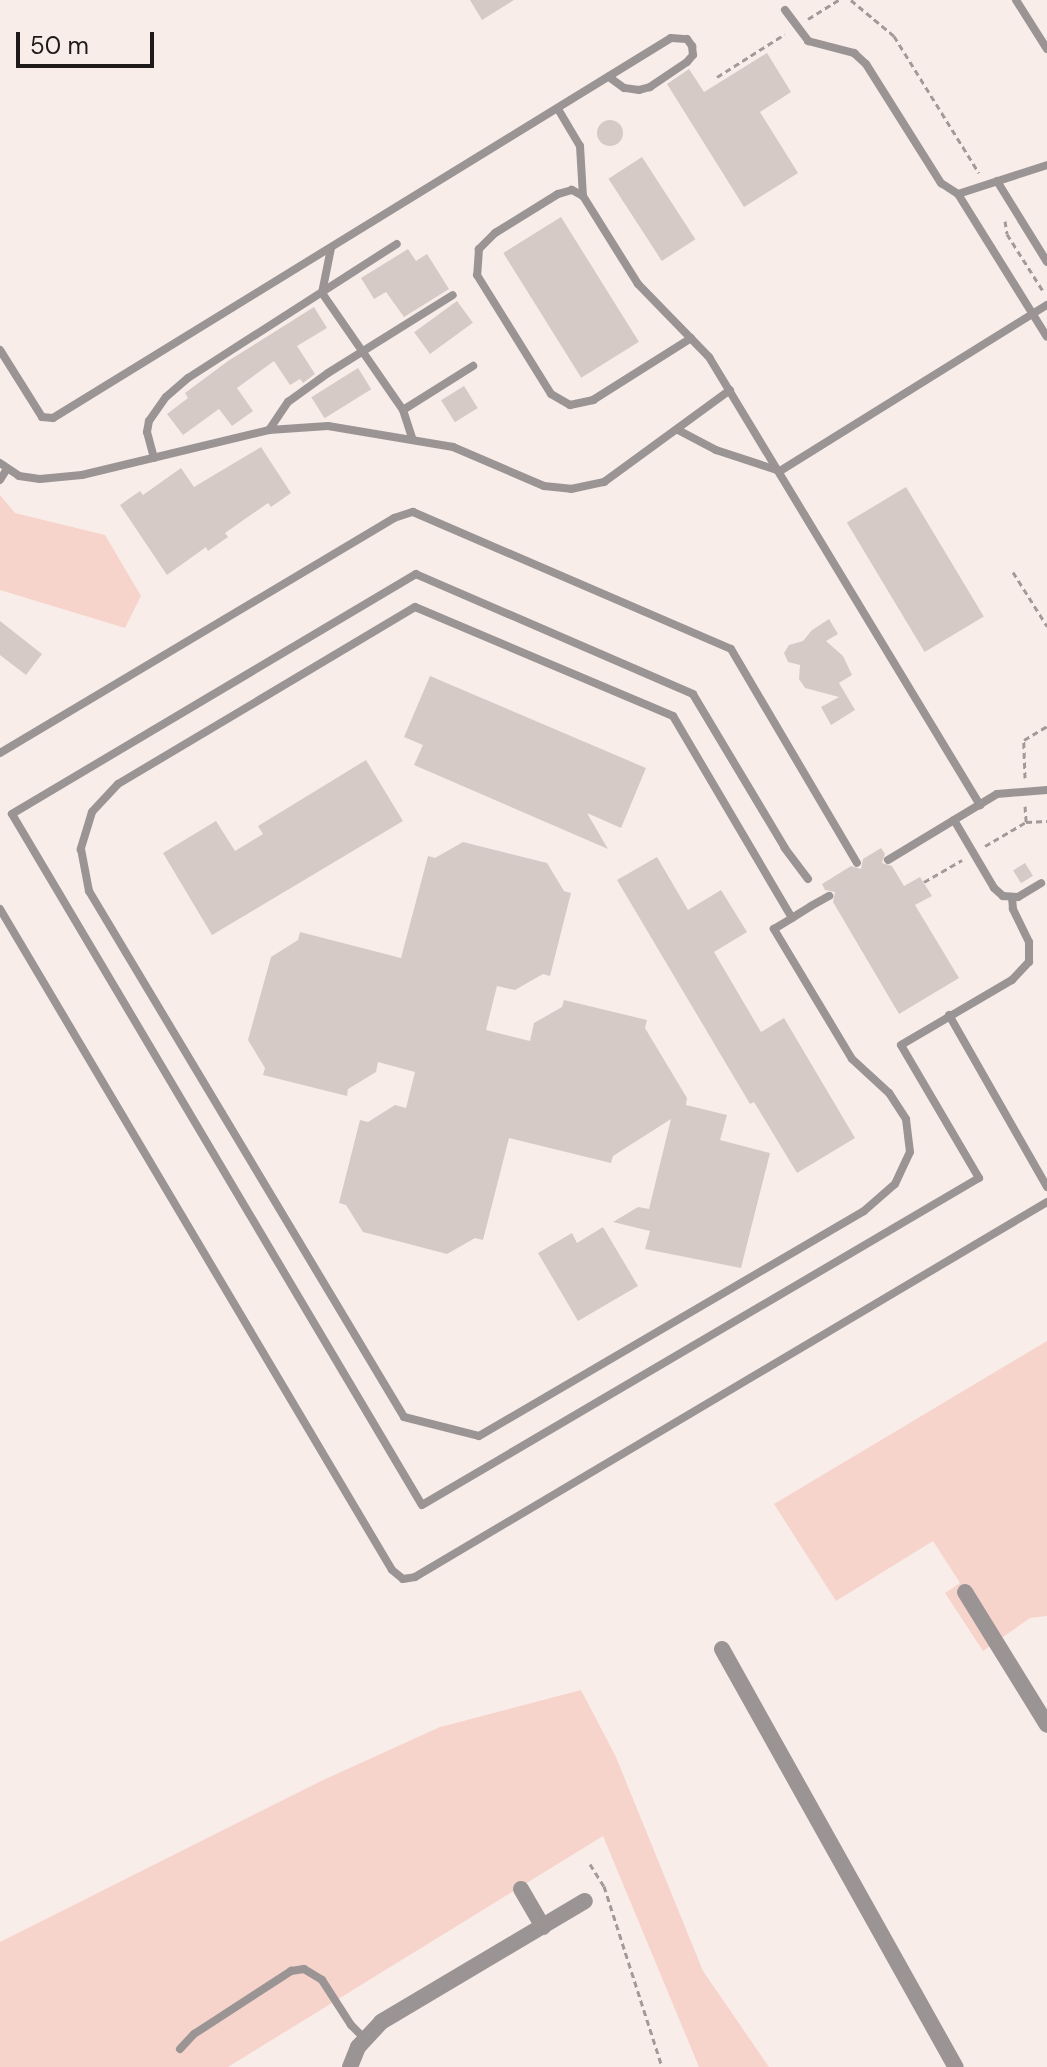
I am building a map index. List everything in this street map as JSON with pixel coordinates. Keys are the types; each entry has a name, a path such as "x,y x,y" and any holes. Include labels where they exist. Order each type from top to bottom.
{"street":[{"path":"965,1592 1047,1725"},
{"path":"722,1649 956,2067"},
{"path":"521,1889 543,1927"},
{"path":"350,2067 364,2038 381,2022 585,1901"}],"lane":[{"path":"1016,0 1047,49"},
{"path":"785,10 808,41 854,53 866,64 941,183 958,194 1047,337"},
{"path":"0,350 42,417 53,418 671,38 687,39 692,46 693,55 687,62 650,87 639,90 624,88 609,77"},
{"path":"558,109 580,146 583,196 638,284 709,357 980,805"},
{"path":"958,194 1047,165"},
{"path":"997,181 1043,248 1047,262"},
{"path":"583,196 572,190 558,194 495,233 479,249 477,275 551,394 570,405 593,400 691,338"},
{"path":"154,458 147,432 149,421 166,397 188,378 397,244"},
{"path":"331,248 322,293 403,410 412,438"},
{"path":"269,430 288,402 453,295"},
{"path":"678,430 716,450 780,471 1047,305"},
{"path":"403,410 473,366"},
{"path":"0,480 3,466 19,476 40,479 82,475 269,430 328,426 453,447 544,486 571,489 604,482 730,390"},
{"path":"0,753 394,518 413,512 731,649 857,863"},
{"path":"808,879 785,848 693,694 416,574 12,814 422,1505 979,1178 901,1045 1012,980 1029,962 1029,942 1013,909 1012,898"},
{"path":"792,918 673,716 415,607 118,784 92,812 81,849 89,891 404,1417 479,1436 864,1211 895,1184 910,1152 906,1119 889,1093 852,1059 774,929 829,896"},
{"path":"888,860 997,794 1047,790"},
{"path":"954,820 994,888 1012,898"},
{"path":"1012,898 1041,883"},
{"path":"0,909 392,1570 403,1579 415,1577 1047,1202"},
{"path":"949,1015 1047,1187"},
{"path":"180,2049 194,2034 297,1969 309,1970 322,1980 351,2025 364,2038"}],"path":[{"path":"717,77 839,0"},
{"path":"851,0 894,36 986,185 1005,221 1007,234 1047,298"},
{"path":"1013,572 1047,626"},
{"path":"1026,822 1024,740 1047,726"},
{"path":"590,1864 604,1886 662,2067"}],"shaded area":[{"path":"0,495 15,513 105,535 141,596 125,628 0,590"},
{"path":"1047,1341 1047,1616 1030,1618 983,1651 945,1593 960,1583 933,1541 836,1601 774,1504"},
{"path":"581,1690 616,1757 703,1971 769,2067 699,2067 603,1836 228,2067 0,2067 0,1942 321,1781 440,1727"}],"building":[{"path":"470,0 514,0 482,20"},
{"path":"767,53 791,92 760,112 798,173 744,207 667,84 689,69 704,92"},
{"path":"610,120 619,124 623,133 619,142 610,146 601,142 597,133 601,124"},
{"path":"642,157 695,239 662,261 608,179"},
{"path":"561,217 639,342 581,378 503,253"},
{"path":"408,249 416,261 427,254 449,289 404,317 386,292 374,299 361,278"},
{"path":"457,301 473,323 430,354 414,332"},
{"path":"314,307 327,328 297,346 315,374 303,383 300,379 290,385 274,361 237,388 253,411 232,426 219,409 183,435 167,414 188,398 185,393 228,361"},
{"path":"358,368 371,389 325,418 311,397"},
{"path":"464,386 478,408 455,422 441,400"},
{"path":"261,447 291,493 271,507 268,503 225,533 228,537 208,551 206,547 167,575 120,505 140,491 143,495 181,468 194,487"},
{"path":"906,487 984,616 925,652 847,523"},
{"path":"829,619 838,634 826,641 843,656 852,675 839,683 855,710 831,725 821,707 839,697 805,688 799,679 800,665 788,662 784,653 789,645 803,641 812,630"},
{"path":"0,621 42,654 26,675 0,655"},
{"path":"430,676 646,768 621,828 587,813 608,849 414,765 423,745 404,737"},
{"path":"366,760 403,821 212,935 163,853 216,821 235,851 263,834 258,826"},
{"path":"463,842 547,863 564,891 571,893 550,976 543,974 515,990 497,986 486,1030 530,1041 534,1023 562,1007 564,1000 647,1020 645,1028 687,1098 686,1105 727,1115 720,1140 770,1153 741,1268 645,1249 650,1231 613,1222 638,1207 649,1209 671,1119 613,1156 611,1163 509,1138 483,1240 475,1238 447,1254 363,1232 346,1205 339,1203 360,1120 368,1122 395,1105 406,1108 415,1072 378,1062 376,1072 348,1089 347,1096 263,1075 265,1068 248,1040 271,957 298,940 300,932 401,958 428,856 435,858"},
{"path":"881,848 885,854 882,863 892,866 904,886 920,877 932,896 915,905 959,978 899,1014 833,902 835,892 825,890 822,884 851,866 861,869 863,859"},
{"path":"657,857 688,910 721,890 747,932 714,952 761,1032 784,1018 855,1138 797,1173 754,1102 750,1104 617,880"},
{"path":"1025,863 1033,876 1021,883 1013,870"},
{"path":"603,1227 638,1286 578,1321 538,1253 572,1233 577,1243"}]}
